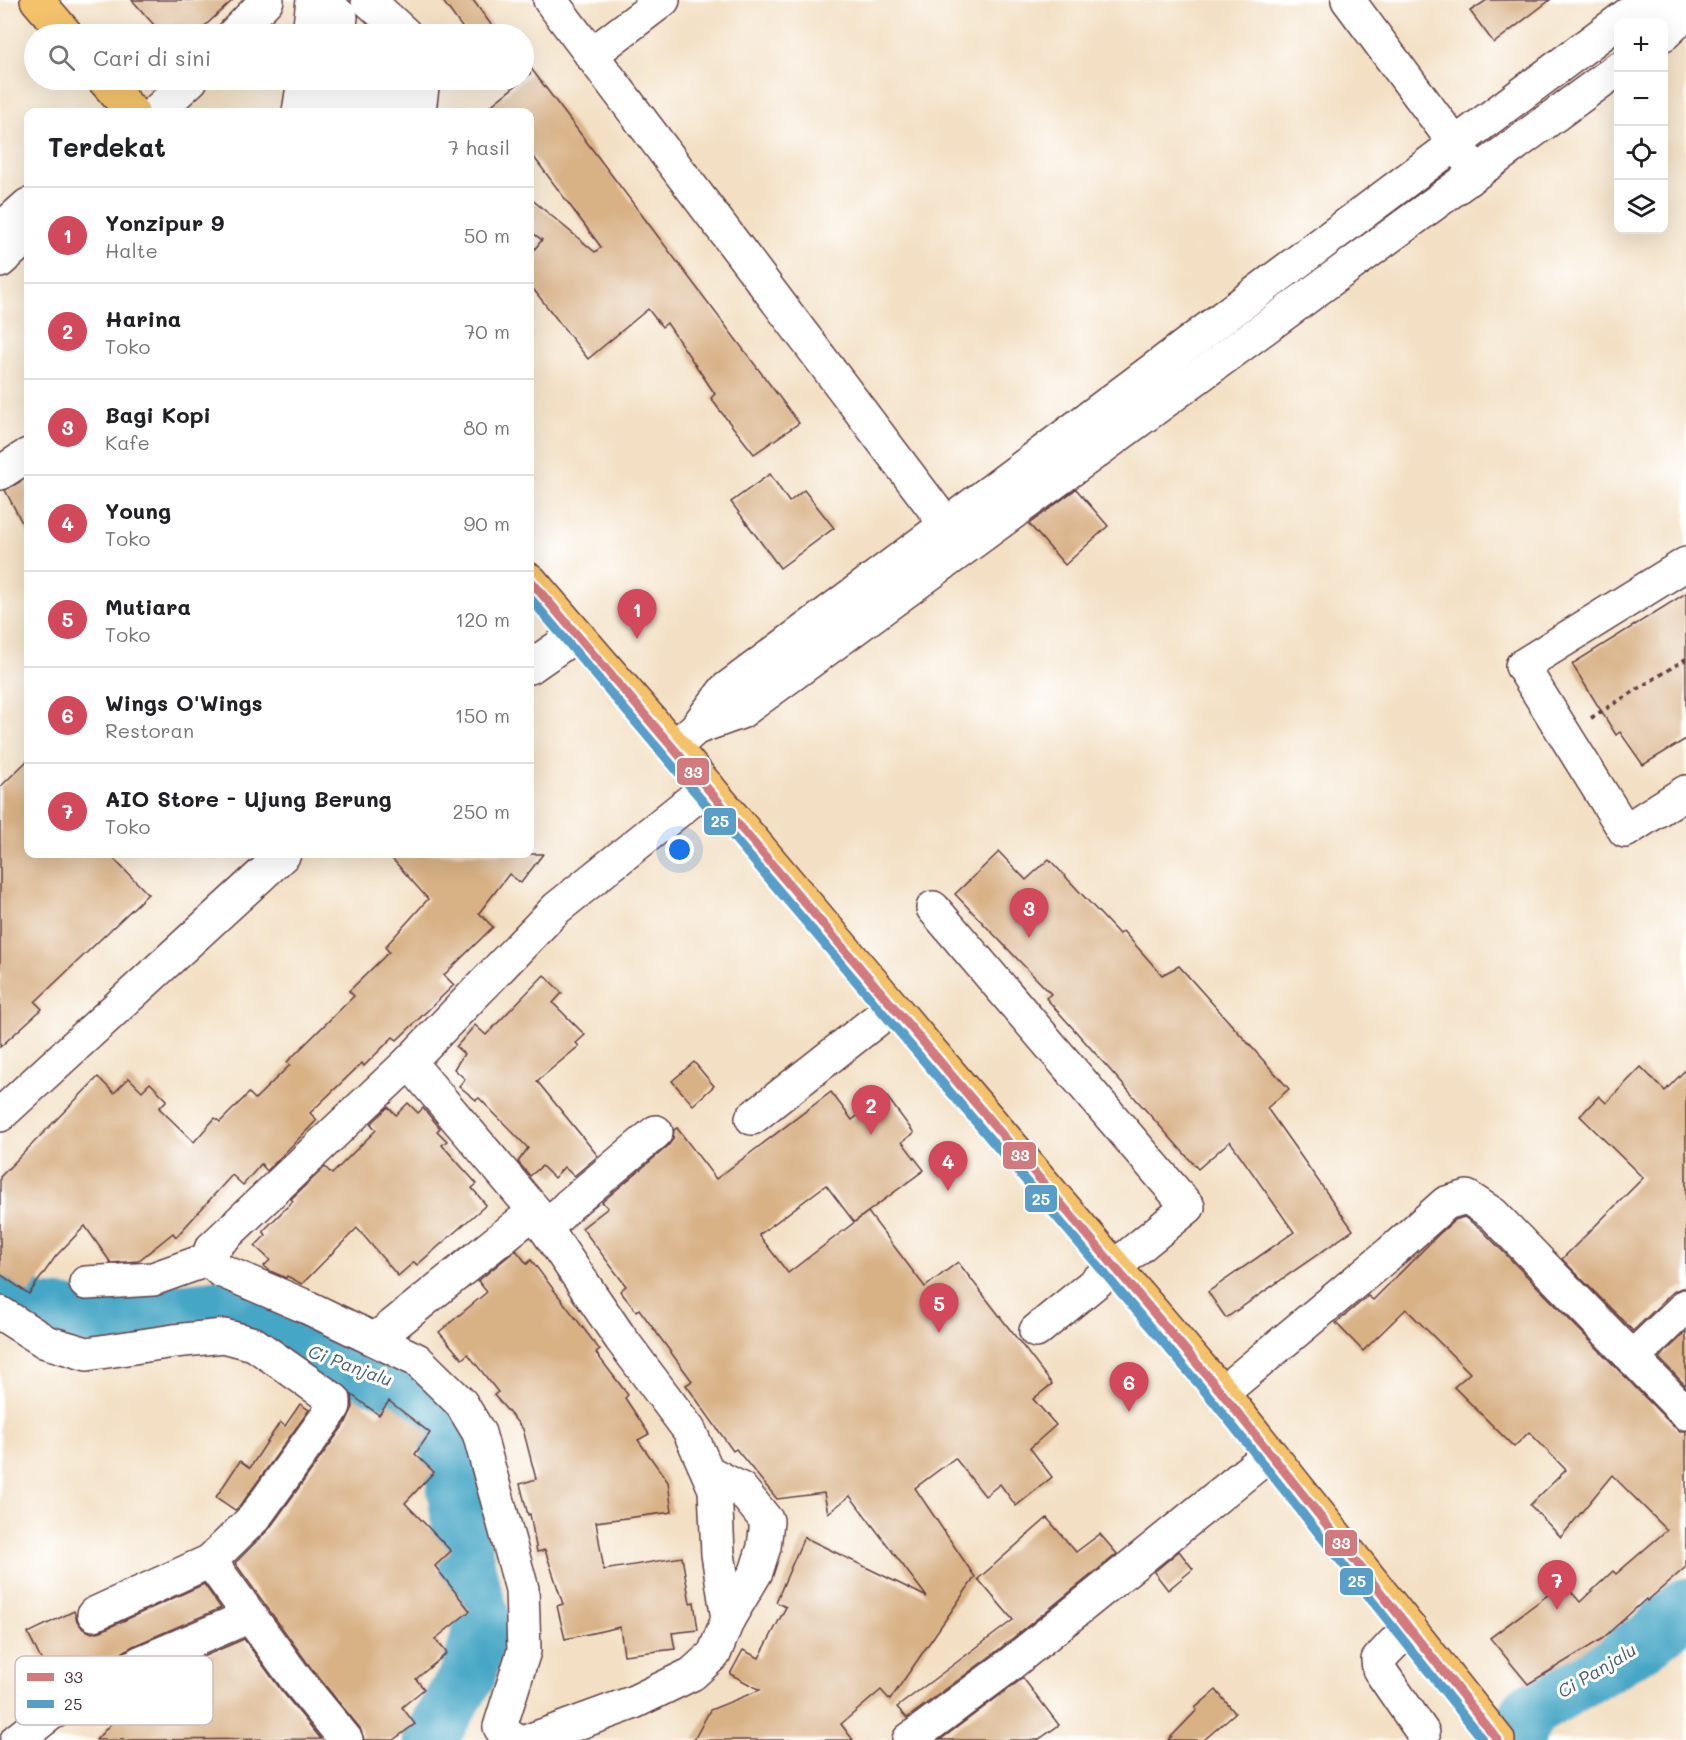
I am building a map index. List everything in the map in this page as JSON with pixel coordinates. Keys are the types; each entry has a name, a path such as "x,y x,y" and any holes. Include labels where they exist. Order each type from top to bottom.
{"highway":[{"path":"37,0 57,24"},
{"path":"113,90 128,108"},
{"path":"534,585 576,635 685,737 708,787 892,1007 1222,1393 1498,1740"}],"street":[{"path":"244,24 267,0"},
{"path":"310,24 313,0"},
{"path":"322,0 342,17 341,24"},
{"path":"550,0 955,536"},
{"path":"591,55 663,0"},
{"path":"1348,0 1476,172"},
{"path":"685,737 741,712 820,637 955,536 1455,144 1634,10 1686,8"},
{"path":"1668,30 1686,13"},
{"path":"955,536 1476,172 1614,72"},
{"path":"160,108 180,90"},
{"path":"300,108 302,90"},
{"path":"330,108 333,90"},
{"path":"353,108 363,99 364,90"},
{"path":"389,108 393,103 395,90"},
{"path":"416,108 420,104 422,90"},
{"path":"0,230 24,209"},
{"path":"0,261 24,240"},
{"path":"0,472 24,457"},
{"path":"1686,564 1522,666 1625,831 1686,792"},
{"path":"534,665 576,635"},
{"path":"209,1259 211,1249 409,1062 557,908 708,787"},
{"path":"0,1115 280,858"},
{"path":"933,908 1188,1207 1036,1331"},
{"path":"752,1118 892,1007"},
{"path":"409,1062 541,1220 621,1339 689,1430 715,1489 718,1554 728,1619"},
{"path":"376,1339 541,1220 569,1205 656,1132"},
{"path":"1222,1393 1446,1203 1467,1197 1492,1214 1686,1413"},
{"path":"86,1283 153,1279 209,1259"},
{"path":"209,1259 220,1270 376,1339 417,1360 461,1403 479,1433 522,1589 524,1651 500,1727 504,1733 515,1740"},
{"path":"1632,1358 1686,1306"},
{"path":"0,1313 46,1342 87,1354 224,1336 254,1344 334,1400 331,1412 254,1518 210,1561 94,1614"},
{"path":"909,1740 1012,1663 1270,1454"},
{"path":"531,1740 632,1703 692,1674 714,1654 728,1619 756,1572 764,1547 767,1521 741,1489 708,1472"},
{"path":"210,1561 296,1679 346,1740"},
{"path":"156,1656 250,1616"},
{"path":"1411,1630 1378,1660 1379,1669 1423,1733 1423,1740"},
{"path":"17,1740 36,1725"}],"path":[{"path":"1565,735 1686,659"}],"building":[{"path":"132,0 233,0 207,24 153,24"},
{"path":"442,0 473,0 491,24 460,24"},
{"path":"1487,0 1550,0 1494,43 1470,11"},
{"path":"534,72 799,423 754,454 711,398 715,394 667,323 662,327 648,309 588,359 534,290 534,250 542,240 534,234 534,201 595,252 601,247 534,157 534,108 488,108 510,90 534,90"},
{"path":"770,474 789,502 804,490 834,528 780,568 731,502"},
{"path":"24,479 24,526 5,490"},
{"path":"1076,489 1108,526 1065,565 1029,524"},
{"path":"1686,593 1686,739 1643,765 1620,732 1616,735 1572,664"},
{"path":"24,764 24,858 113,858 148,894 35,1002 42,1009 0,1047 0,787"},
{"path":"999,852 1026,880 1049,859 1119,934 1123,931 1162,975 1179,966 1289,1089 1267,1108 1353,1230 1226,1318 1208,1292 1294,1232 1230,1141 1198,1169 1046,998 1051,994 955,894"},
{"path":"534,854 543,854 521,883 509,874 479,913 493,927 444,975 454,985 397,1040 393,1037 364,1066 362,1063 310,1113 317,1120 267,1171 261,1164 243,1185 232,1175 176,1237 173,1233 138,1261 111,1263 85,1226 56,1256 29,1294 0,1274 0,1177 98,1077 114,1093 129,1078 142,1091 150,1083 167,1100 159,1108 194,1142 215,1118 220,1122 249,1093 255,1099 290,1065 287,1062 354,996 349,991 389,952 385,947 428,899 392,858 534,858"},
{"path":"544,975 562,993 553,1003 585,1035 576,1043 579,1046 537,1081 598,1156 574,1176 564,1167 554,1178 542,1166 530,1176 518,1162 528,1148 479,1098 476,1100 459,1086 465,1079 454,1069 464,1054 456,1047 475,1025 486,1035"},
{"path":"694,1062 714,1086 693,1105 672,1081"},
{"path":"1641,1067 1665,1091 1686,1069 1686,1288 1673,1292 1633,1331 1562,1259 1643,1178 1580,1116 1599,1096 1606,1103"},
{"path":"831,1092 852,1120 885,1094 914,1133 902,1142 924,1170 854,1222 826,1185 759,1235 788,1273 868,1212 925,1287 958,1262 1052,1384 1033,1399 1056,1425 1030,1448 1052,1477 1016,1506 1000,1484 985,1496 955,1458 915,1488 975,1577 890,1700 881,1690 841,1724 853,1740 694,1740 710,1710 760,1690 730,1674 743,1650 759,1658 786,1607 776,1602 804,1537 927,1597 850,1496 828,1513 824,1493 777,1499 736,1449 733,1451 686,1385 692,1381 639,1309 636,1311 620,1291 626,1286 582,1228 608,1208 602,1202 668,1146 677,1128 716,1179"},
{"path":"408,1103 418,1113 423,1108 440,1128 437,1131 447,1141 442,1145 477,1184 472,1188 486,1205 417,1265 414,1262 398,1276 357,1228 302,1284 268,1270 264,1266 270,1260 255,1246 266,1235 263,1231 293,1201 291,1199 325,1167 332,1174 376,1130 371,1124 388,1107 396,1115"},
{"path":"1464,1217 1481,1229 1673,1426 1680,1431 1686,1431 1686,1567 1602,1639 1528,1684 1490,1638 1564,1583 1580,1602 1613,1571 1616,1574 1667,1530 1612,1475 1561,1537 1530,1505 1566,1470 1529,1432 1514,1447 1454,1387 1470,1373 1406,1309 1363,1351 1336,1323 1368,1296 1373,1300 1439,1234 1455,1220"},
{"path":"516,1250 527,1264 531,1260 600,1350 596,1353 628,1395 625,1398 649,1434 638,1440 668,1482 672,1512 596,1522 604,1570 682,1557 690,1603 694,1602 698,1630 672,1633 675,1649 624,1655 620,1627 565,1639 557,1606 563,1604 545,1550 537,1552 530,1514 528,1515 520,1484 536,1479 523,1429 494,1395 498,1392 468,1354 462,1359 439,1332 487,1292 478,1281"},
{"path":"1686,1332 1686,1386 1659,1358"},
{"path":"352,1395 379,1415 389,1401 430,1433 415,1454 434,1472 405,1503 451,1551 435,1566 470,1611 435,1639 447,1653 416,1679 424,1689 402,1707 415,1724 393,1740 364,1740 360,1728 311,1668 235,1563 269,1529 346,1422 353,1407"},
{"path":"300,1404 309,1410 240,1506 235,1510 216,1497 240,1461 250,1468 280,1422 285,1426"},
{"path":"1047,1518 1076,1552 1100,1534 1117,1554 992,1655 907,1718 897,1707 1013,1620 978,1579"},
{"path":"1179,1551 1193,1569 1168,1590 1154,1572"},
{"path":"204,1584 221,1608 133,1646 117,1656 39,1656 28,1633 74,1611 83,1629 92,1633"},
{"path":"244,1639 321,1739 96,1740 110,1725 213,1725 213,1656 205,1656"},
{"path":"1023,1678 1059,1725 1038,1740 940,1740"},
{"path":"1216,1690 1235,1713 1204,1740 1168,1740 1197,1710 1195,1708"}],"waterway":[{"name":"Ci Panjalu","path":"0,1290 35,1312 115,1319 221,1307 332,1363 399,1384 441,1423 451,1459 460,1528 471,1583 483,1620 468,1675 431,1740"},
{"name":"Ci Panjalu","path":"1515,1740 1529,1711 1650,1639 1686,1606"}],"transit line":[{"name":"33","path":"534,585 1222,1393 1498,1740"},
{"name":"25","path":"534,603 1213,1401 1483,1740"}],"place":[{"name":"Yonzipur 9","path":"637,639"},
{"name":"Bagi Kopi","path":"1029,938"},
{"name":"Harina","path":"871,1135"},
{"name":"Young","path":"948,1191"},
{"name":"Mutiara","path":"939,1333"},
{"name":"Wings O'Wings","path":"1129,1412"},
{"name":"AIO Store - Ujung Berung","path":"1557,1610"}]}
